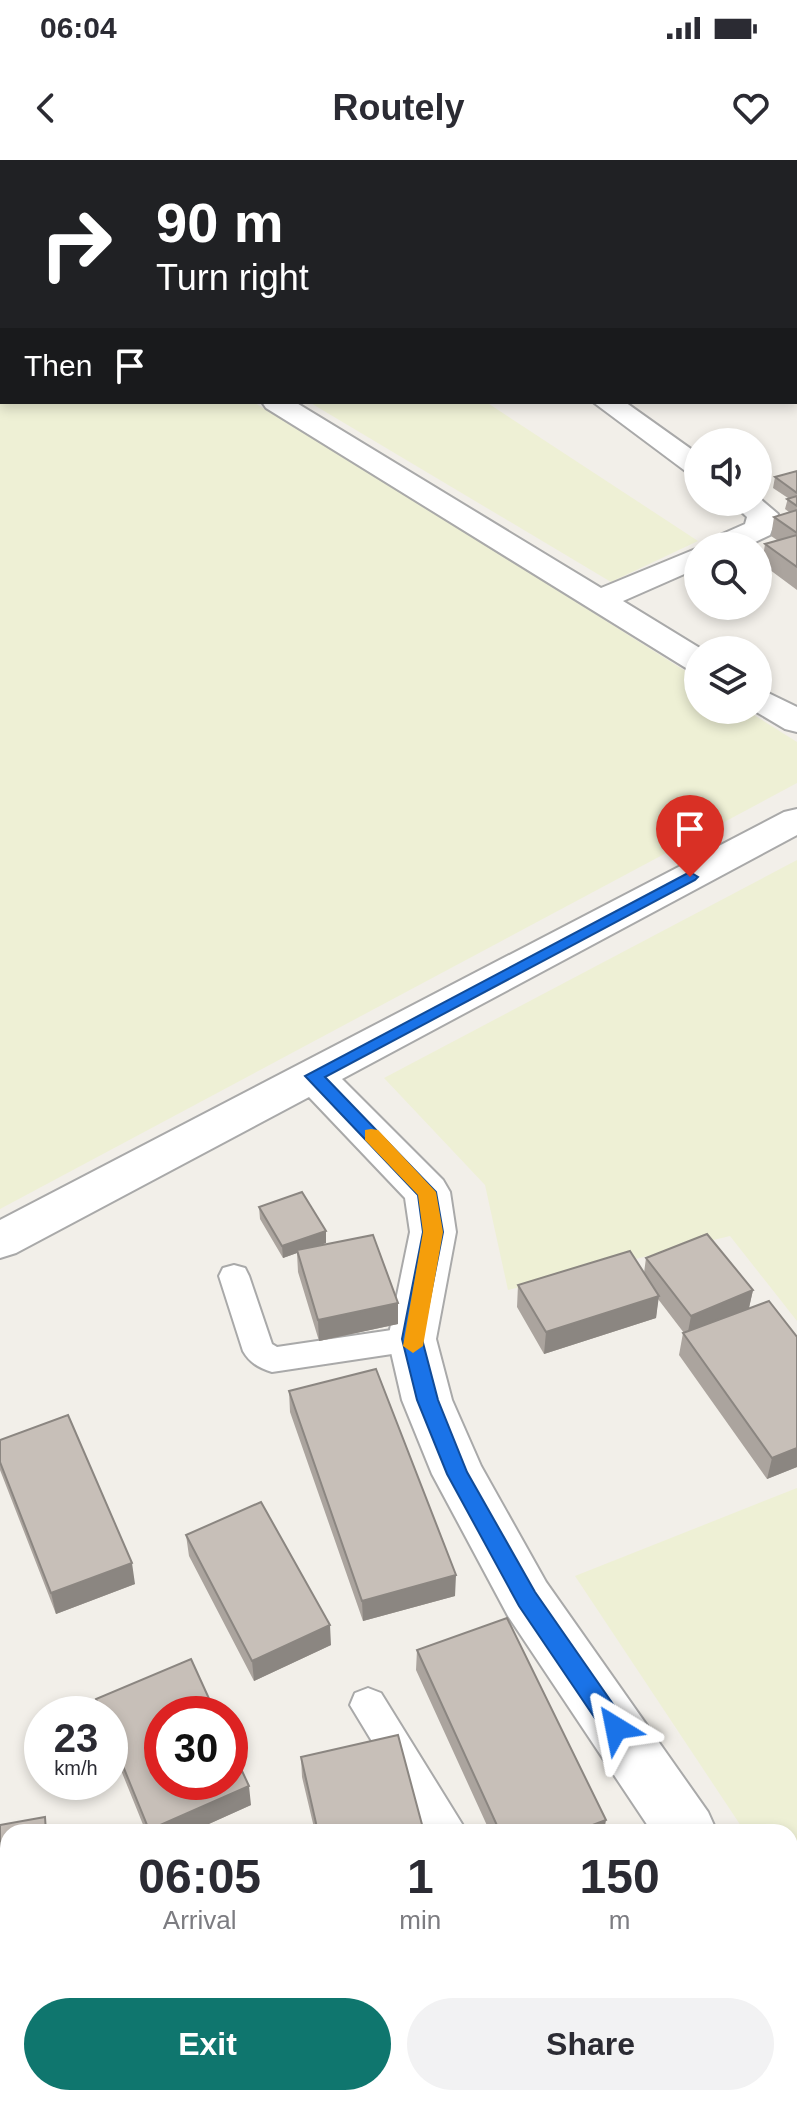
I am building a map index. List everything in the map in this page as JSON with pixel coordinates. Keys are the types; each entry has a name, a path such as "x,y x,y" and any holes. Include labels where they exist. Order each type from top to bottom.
{"street":[{"path":"279,404 684,652"},
{"path":"610,404 684,457"},
{"path":"752,532 759,529 762,516"},
{"path":"600,600 684,563"},
{"path":"772,707 797,722"},
{"path":"0,1241 797,820"},
{"path":"314,1076 427,1192 433,1232 412,1339 427,1400 458,1474 527,1599 682,1824"}],"lane":[{"path":"234,1276 259,1351 272,1360 412,1339"},
{"path":"368,1705 443,1824"}],"green space":[{"path":"0,404 256,404 684,670 684,724 768,724 797,742 797,783 0,1209"},
{"path":"312,404 489,404 684,532 684,548 611,582"},
{"path":"797,860 797,1321 730,1236 508,1290 485,1185 384,1078"},
{"path":"797,1488 797,1824 740,1824 575,1576"}],"building":[{"path":"797,471 797,493 775,477"},
{"path":"797,496 797,506 787,499"},
{"path":"797,510 797,533 774,517"},
{"path":"797,535 797,567 772,549 772,542"},
{"path":"302,1192 326,1231 282,1246 259,1207"},
{"path":"707,1234 753,1290 691,1316 646,1258"},
{"path":"373,1235 398,1303 318,1320 297,1250"},
{"path":"630,1251 659,1296 546,1332 518,1285"},
{"path":"769,1301 797,1337 797,1448 772,1458 683,1333"},
{"path":"376,1369 456,1575 362,1601 289,1391"},
{"path":"68,1415 132,1563 51,1593 0,1462 0,1440"},
{"path":"261,1502 330,1625 252,1661 186,1535"},
{"path":"507,1618 606,1820 595,1824 496,1824 417,1650"},
{"path":"191,1659 208,1696 144,1696 144,1800 217,1800 163,1824 147,1824 128,1778 128,1696 103,1696"},
{"path":"398,1735 422,1824 316,1824 301,1757"},
{"path":"45,1817 45,1824 6,1824"}],"slow traffic":[{"path":"371,1135 427,1192 433,1232 413,1346"}],"route":[{"path":"616,1728 527,1599 458,1474 427,1400 412,1339 433,1232 427,1192 314,1076 690,877"}]}
